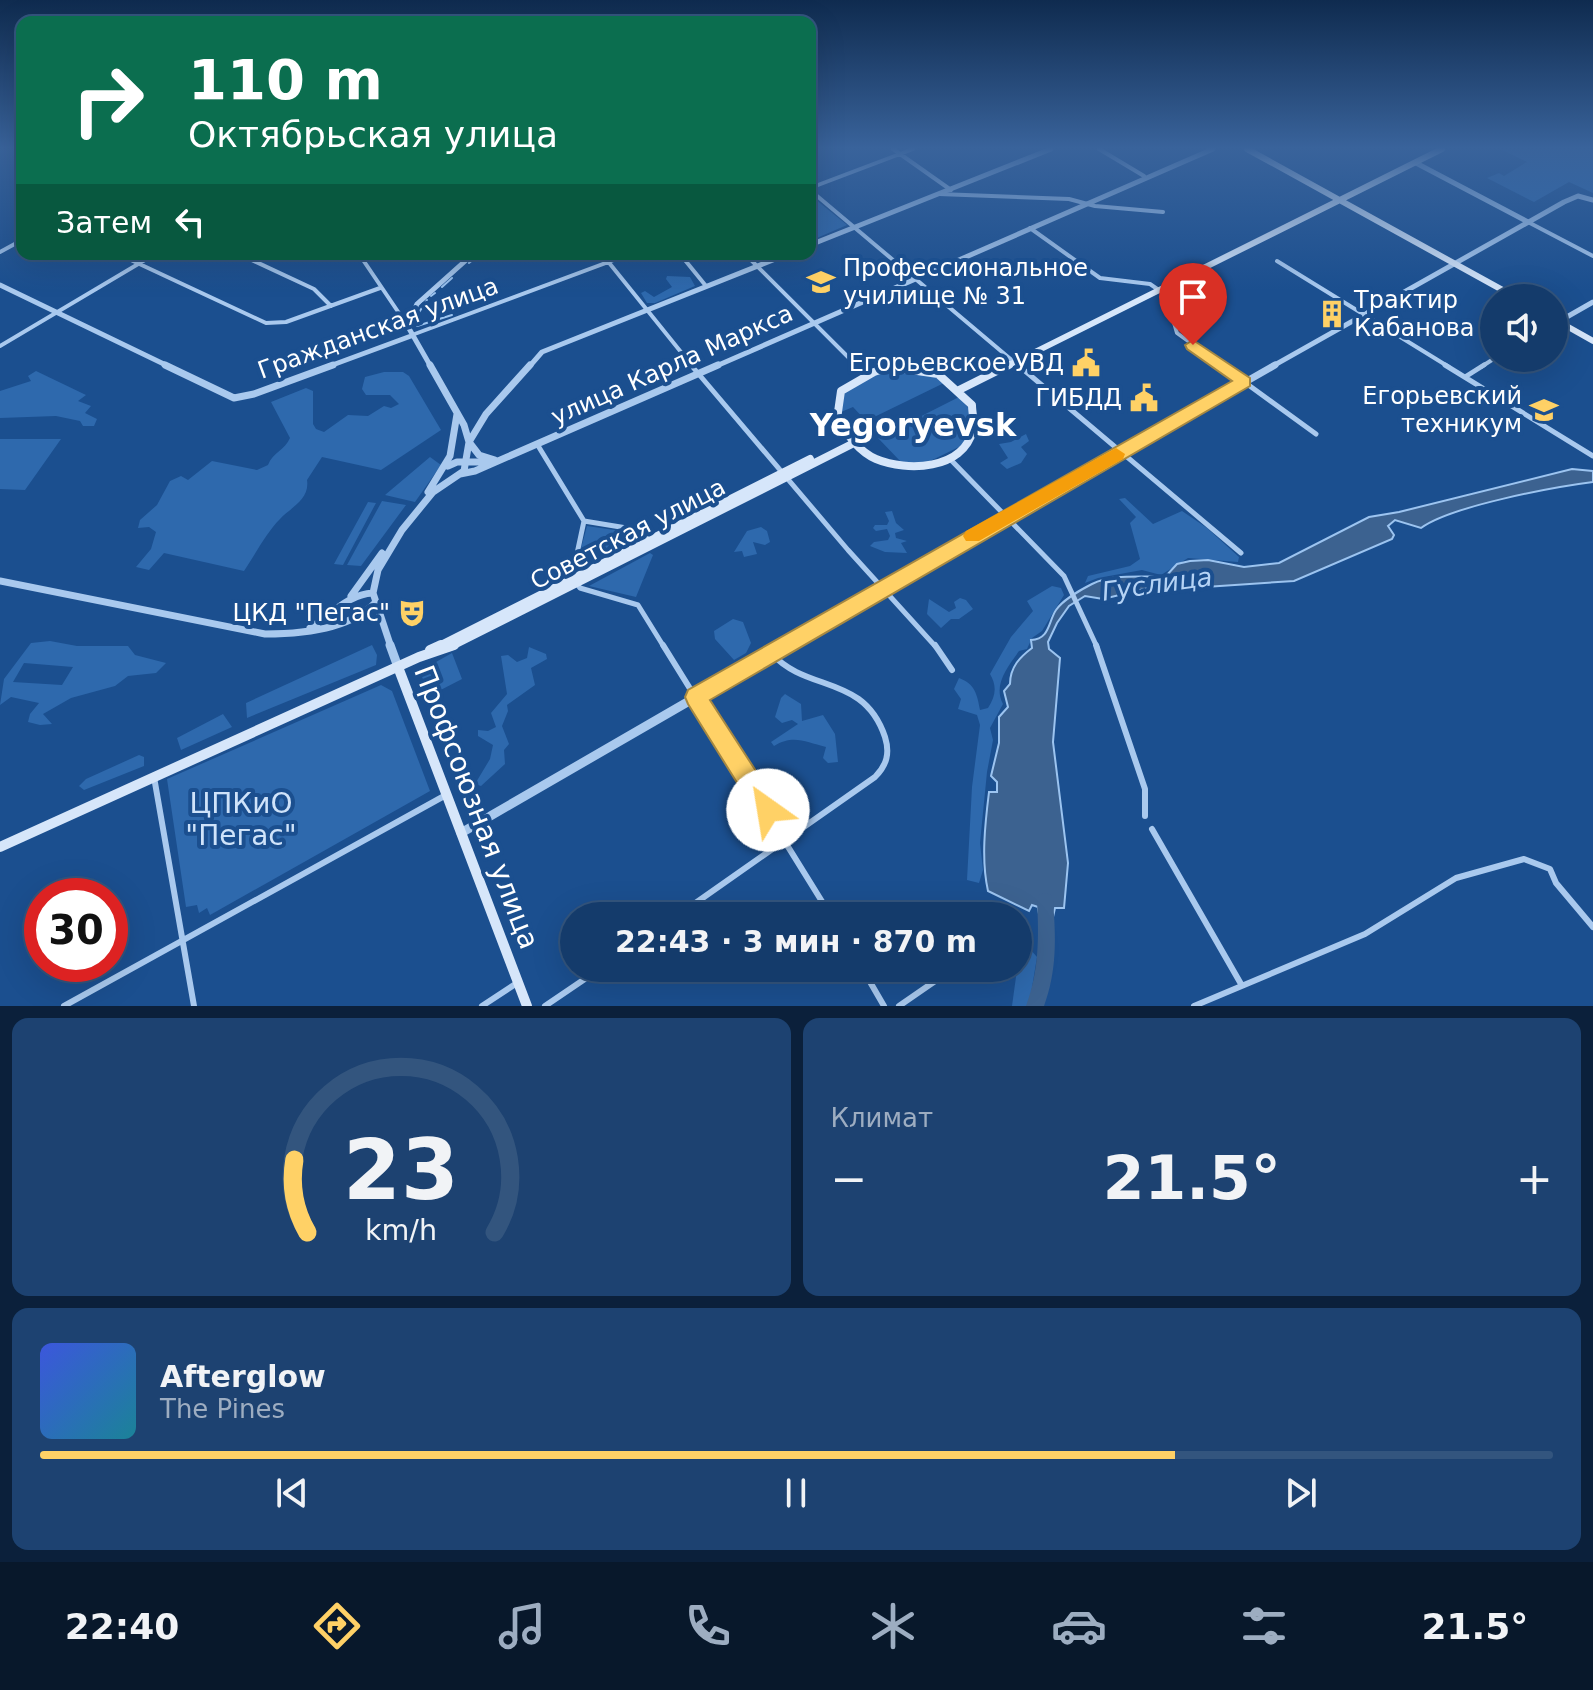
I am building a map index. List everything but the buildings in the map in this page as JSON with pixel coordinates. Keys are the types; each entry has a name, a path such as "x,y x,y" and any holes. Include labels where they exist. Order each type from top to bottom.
{"main road":[{"path":"1334,196 1492,284"},
{"path":"955,389 1342,196"},
{"path":"1338,198 1343,196"},
{"path":"1568,328 1593,341"},
{"path":"890,367 930,371 955,389 974,408 972,441 967,448 923,468 875,461 852,441 837,419 841,391 890,367"},
{"name":"Советская улица","path":"574,580 852,441"},
{"name":"Советская улица","path":"0,847 419,657 443,650 651,538 784,475"},
{"name":"Профсоюзная улица","path":"398,667 527,1006"}],"street":[{"path":"818,196 1241,553"},
{"path":"816,243 933,196"},
{"path":"959,196 1069,199 1163,212"},
{"name":"улица Карла Маркса","path":"497,460 1101,196"},
{"path":"1479,196 1593,256"},
{"path":"461,833 1007,516 1528,222 1572,198 1593,200"},
{"path":"1030,228 1100,278 1157,289 1166,295 1177,333 1316,434"},
{"path":"131,260 262,323 279,323 380,288"},
{"path":"0,346 145,260"},
{"path":"252,260 314,289 331,306"},
{"path":"363,260 407,325 457,414 469,442 478,455 497,460"},
{"path":"407,325 417,304 466,260"},
{"name":"Гражданская улица","path":"57,313 228,396 254,394 614,260"},
{"path":"685,260 706,286"},
{"path":"751,260 867,376"},
{"path":"0,581 265,634 297,633 325,627 370,611 375,603 373,593 378,570 402,530 433,492 465,469 469,442 486,414 542,352 772,260"},
{"path":"1277,261 1593,456"},
{"path":"608,262 784,475 930,639 952,670"},
{"path":"0,285 57,313"},
{"path":"1568,314 1593,302"},
{"path":"1465,377 1480,368"},
{"path":"457,414 449,474 475,471 497,460"},
{"path":"537,444 584,521 574,580 580,588 638,605 823,902"},
{"path":"948,457 1057,566 1083,610 1145,789 1145,816"},
{"path":"297,633 323,621 350,598 412,511 448,467 457,462 497,460"},
{"path":"584,521 645,531 651,538"},
{"path":"350,598 365,591 373,593"},
{"path":"350,598 347,612 372,618 382,625"},
{"name":"Профсоюзная улица","path":"375,603 398,667"},
{"path":"697,902 875,777 883,770 888,754 879,719 859,694 784,665 771,653"},
{"path":"154,776 194,1006"},
{"path":"64,1006 447,795"},
{"path":"1152,829 1242,984"},
{"path":"1198,1005 1365,934 1456,878 1524,859 1550,869 1556,883 1593,927"},
{"path":"545,1006 580,982"},
{"path":"870,982 884,1006"},
{"path":"899,1006 934,982"},
{"path":"482,1006 518,983"}],"green space":[{"path":"1522,196 1545,196 1534,202"},
{"path":"816,200 847,225 816,238"},
{"path":"667,276 690,277 695,286 655,303 647,303 641,293 645,291 654,297 672,287"},
{"path":"882,370 931,374 944,383 866,421 853,407 841,412 844,391"},
{"path":"36,371 86,395 78,401 91,406 85,413 97,419 94,426 83,426 80,421 56,416 0,418 0,391 31,381 28,376"},
{"path":"384,372 403,372 409,376 441,430 381,470 322,457 307,480 303,498 265,537 244,571 164,553 149,570 136,567 151,549 156,532 149,527 138,528 140,520 157,505 170,481 181,476 188,480 212,461 257,470 268,465 290,438 271,402 306,388 313,391 313,424 324,432 348,415 368,416 384,406 391,408 399,404 390,395 366,395 362,389 365,377"},
{"path":"959,397 971,411 969,438 963,445 924,464 902,463 878,438"},
{"path":"1026,434 1029,441 1021,447 1027,454 1021,463 1007,469 1000,463 1008,458 999,444"},
{"path":"0,439 61,439 25,490 0,489"},
{"path":"430,457 441,465 415,502 385,495"},
{"path":"1125,498 1153,524 1182,511 1207,528 1239,557 1238,562 1188,558 1161,575 1142,570 1085,583 1088,576 1130,566 1140,559 1130,523 1136,517 1119,499"},
{"path":"382,501 406,505 361,566 347,565"},
{"path":"368,502 376,503 343,565 334,564"},
{"path":"892,511 896,523 904,530 895,533 896,538 907,541 901,543 907,553 885,552 870,546 874,542 888,540 887,529 876,531 873,528 875,525 887,525 889,521 885,512"},
{"path":"587,526 635,533 637,536 576,567"},
{"path":"761,527 767,531 770,542 765,545 753,542 757,554 744,557 742,551 734,552 747,531"},
{"path":"650,553 653,555 636,597 589,586"},
{"path":"1052,586 1061,588 1064,595 1042,631 1032,638 1027,649 1019,651 1001,683 1003,704 990,728 993,740 980,843 983,870 979,883 967,880 972,787 980,725 977,715 958,709 961,699 954,689 959,678 964,680 974,690 980,710 988,708 995,691 990,674 1011,637 1033,611 1027,601"},
{"path":"960,598 973,609 959,619 951,619 941,628 927,614 929,599 949,612 956,608 954,602"},
{"path":"733,619 743,622 751,643 746,653 734,660 715,639 714,631"},
{"path":"50,641 77,646 128,646 135,655 166,663 156,673 128,676 115,686 71,698 43,714 52,724 40,725 28,722 39,703 11,697 0,705 4,679 31,643","holes":["24,663 73,667 62,685 13,682"]},
{"path":"372,645 377,655 376,665 247,718 246,703"},
{"path":"529,647 546,654 547,659 531,668 535,685 507,705 502,726 509,744 504,750 505,764 481,786 475,784 490,759 493,745 478,736 478,730 488,731 496,727 491,713 507,694 501,656 508,655 517,662 527,658"},
{"path":"452,653 462,679 429,696 420,671"},
{"name":"ЦПКиО \"Пегас\"","path":"381,685 392,691 430,791 210,915 207,908 199,913 197,905 186,907 167,779"},
{"path":"785,694 801,704 802,721 823,715 835,734 838,762 828,763 823,758 826,747 806,741 787,740 774,746 771,742 798,724 792,720 782,723 775,717"},
{"path":"223,714 232,727 181,750 177,738"},
{"path":"139,755 144,757 144,766 84,790 79,786 86,779"},
{"path":"1032,951 1037,957 1029,1006 1012,1006 1015,982 1032,982"}],"water":[{"path":"1572,469 1593,471 1593,482 1478,505 1421,528 1395,520 1388,526 1394,535 1392,539 1294,581 1205,587 1173,582 1103,599 1085,596 1069,606 1048,642 1049,649 1060,658 1053,742 1068,863 1064,908 1055,908 1053,917 1039,914 1038,907 1032,902 1011,902 988,891 985,829 989,792 997,792 997,782 991,776 999,743 999,717 1008,707 1004,691 1010,684 1016,663 1032,648 1031,640 1042,637 1056,610 1088,586 1101,581 1119,577 1166,576 1177,564 1190,561 1208,560 1244,567 1279,563 1369,517"}],"waterway":[{"path":"469,263 473,260"},
{"path":"442,287 452,278"},
{"path":"431,296 435,293"},
{"path":"427,300 416,317 417,326 452,315"},
{"name":"Гуслица","path":"1035,1006 1046,967 1045,901"}],"slow traffic":[{"path":"972,536 1116,454"}],"place":[{"name":"Профессиональное училище № 31","path":"821,282"},
{"name":"Трактир Кабанова","path":"1332,314"},
{"name":"Егорьевское УВД","path":"1086,363"},
{"name":"ГИБДД","path":"1144,398"},
{"name":"Егорьевский техникум","path":"1544,410"},
{"name":"ЦКД \"Пегас\"","path":"412,613"}],"district":[{"name":"Yegoryevsk","path":"913,425"}],"route":[{"path":"768,810 696,697 999,520 1244,382 1193,345"}]}
